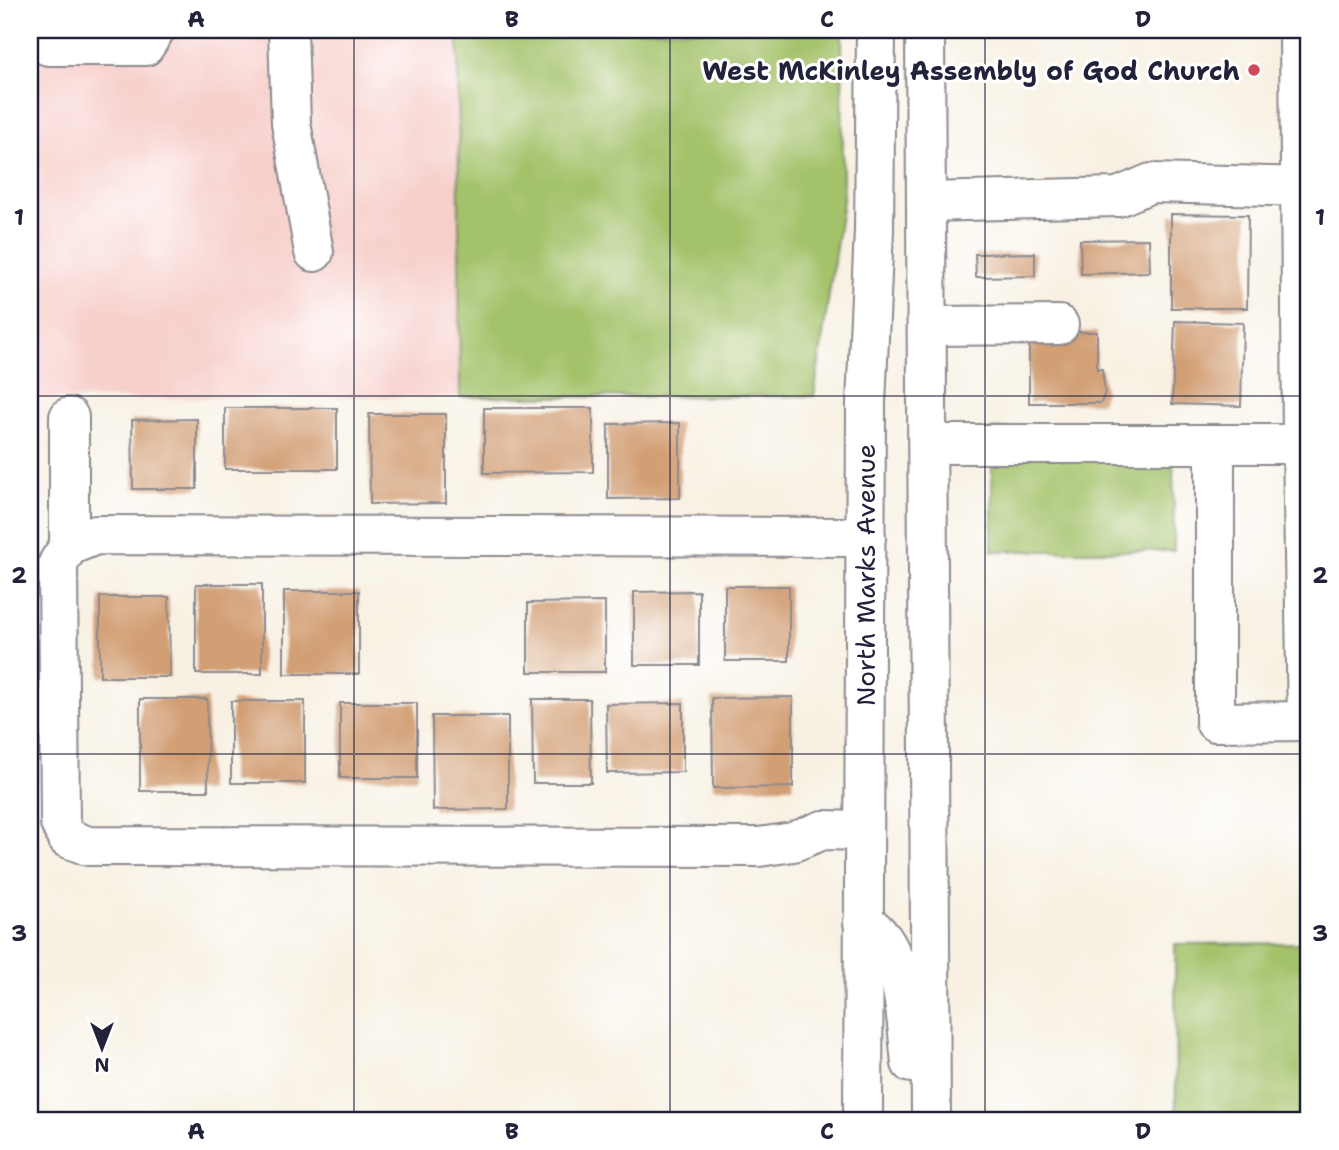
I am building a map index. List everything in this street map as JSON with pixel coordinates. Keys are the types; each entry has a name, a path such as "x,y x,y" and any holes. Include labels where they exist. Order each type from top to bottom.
{"main road":[{"path":"41,30 48,46 145,46 155,30"},
{"path":"288,30 290,122 314,252"},
{"name":"North Marks Avenue","path":"863,1120 866,537 876,30"},
{"path":"925,30 931,1120"},
{"path":"1215,446 1215,722 1308,721 1305,187 1299,30"},
{"path":"926,202 1118,197 1151,183 1305,187"},
{"path":"926,326 1059,326"},
{"path":"69,417 69,546 58,563 60,823 67,838 88,846 759,847 793,842 823,830 864,831"},
{"path":"928,444 1306,444"},
{"path":"69,546 96,535 866,537"},
{"path":"863,922 877,928 893,954 919,1120"}],"shaded area":[{"path":"30,30 458,30 460,397 30,399"}],"green space":[{"path":"458,30 842,30 843,200 814,396 460,397"},
{"path":"1173,428 1174,551 992,551 992,429"},
{"path":"1309,943 1309,1120 1176,1120 1175,944"}],"building":[{"path":"1171,214 1248,215 1247,308 1171,308"},
{"path":"1149,239 1150,272 1081,274 1080,240"},
{"path":"1035,253 1035,276 976,277 975,254"},
{"path":"1175,321 1243,323 1241,406 1172,404"},
{"path":"1060,332 1097,332 1097,369 1102,369 1105,392 1101,403 1029,403 1029,337"},
{"path":"225,408 337,408 337,469 225,469"},
{"path":"484,408 593,408 593,472 484,473"},
{"path":"369,414 446,414 446,503 370,504"},
{"path":"197,419 197,489 133,489 132,420"},
{"path":"680,423 680,498 608,499 608,424"},
{"path":"196,584 262,584 262,674 196,674"},
{"path":"725,586 789,586 789,661 725,661"},
{"path":"284,591 359,591 359,674 284,674"},
{"path":"699,591 699,665 634,665 634,592"},
{"path":"100,597 169,597 170,677 100,677"},
{"path":"605,602 605,672 528,672 528,603"},
{"path":"793,697 793,787 713,788 712,698"},
{"path":"140,699 207,699 208,791 140,791"},
{"path":"532,699 590,699 591,783 533,783"},
{"path":"231,701 305,701 305,783 231,783"},
{"path":"340,703 417,703 417,778 340,778"},
{"path":"683,703 683,772 607,773 606,704"},
{"path":"432,716 508,716 508,809 433,810"}],"place":[{"name":"West McKinley Assembly of God Church","path":"1254,70"}]}
